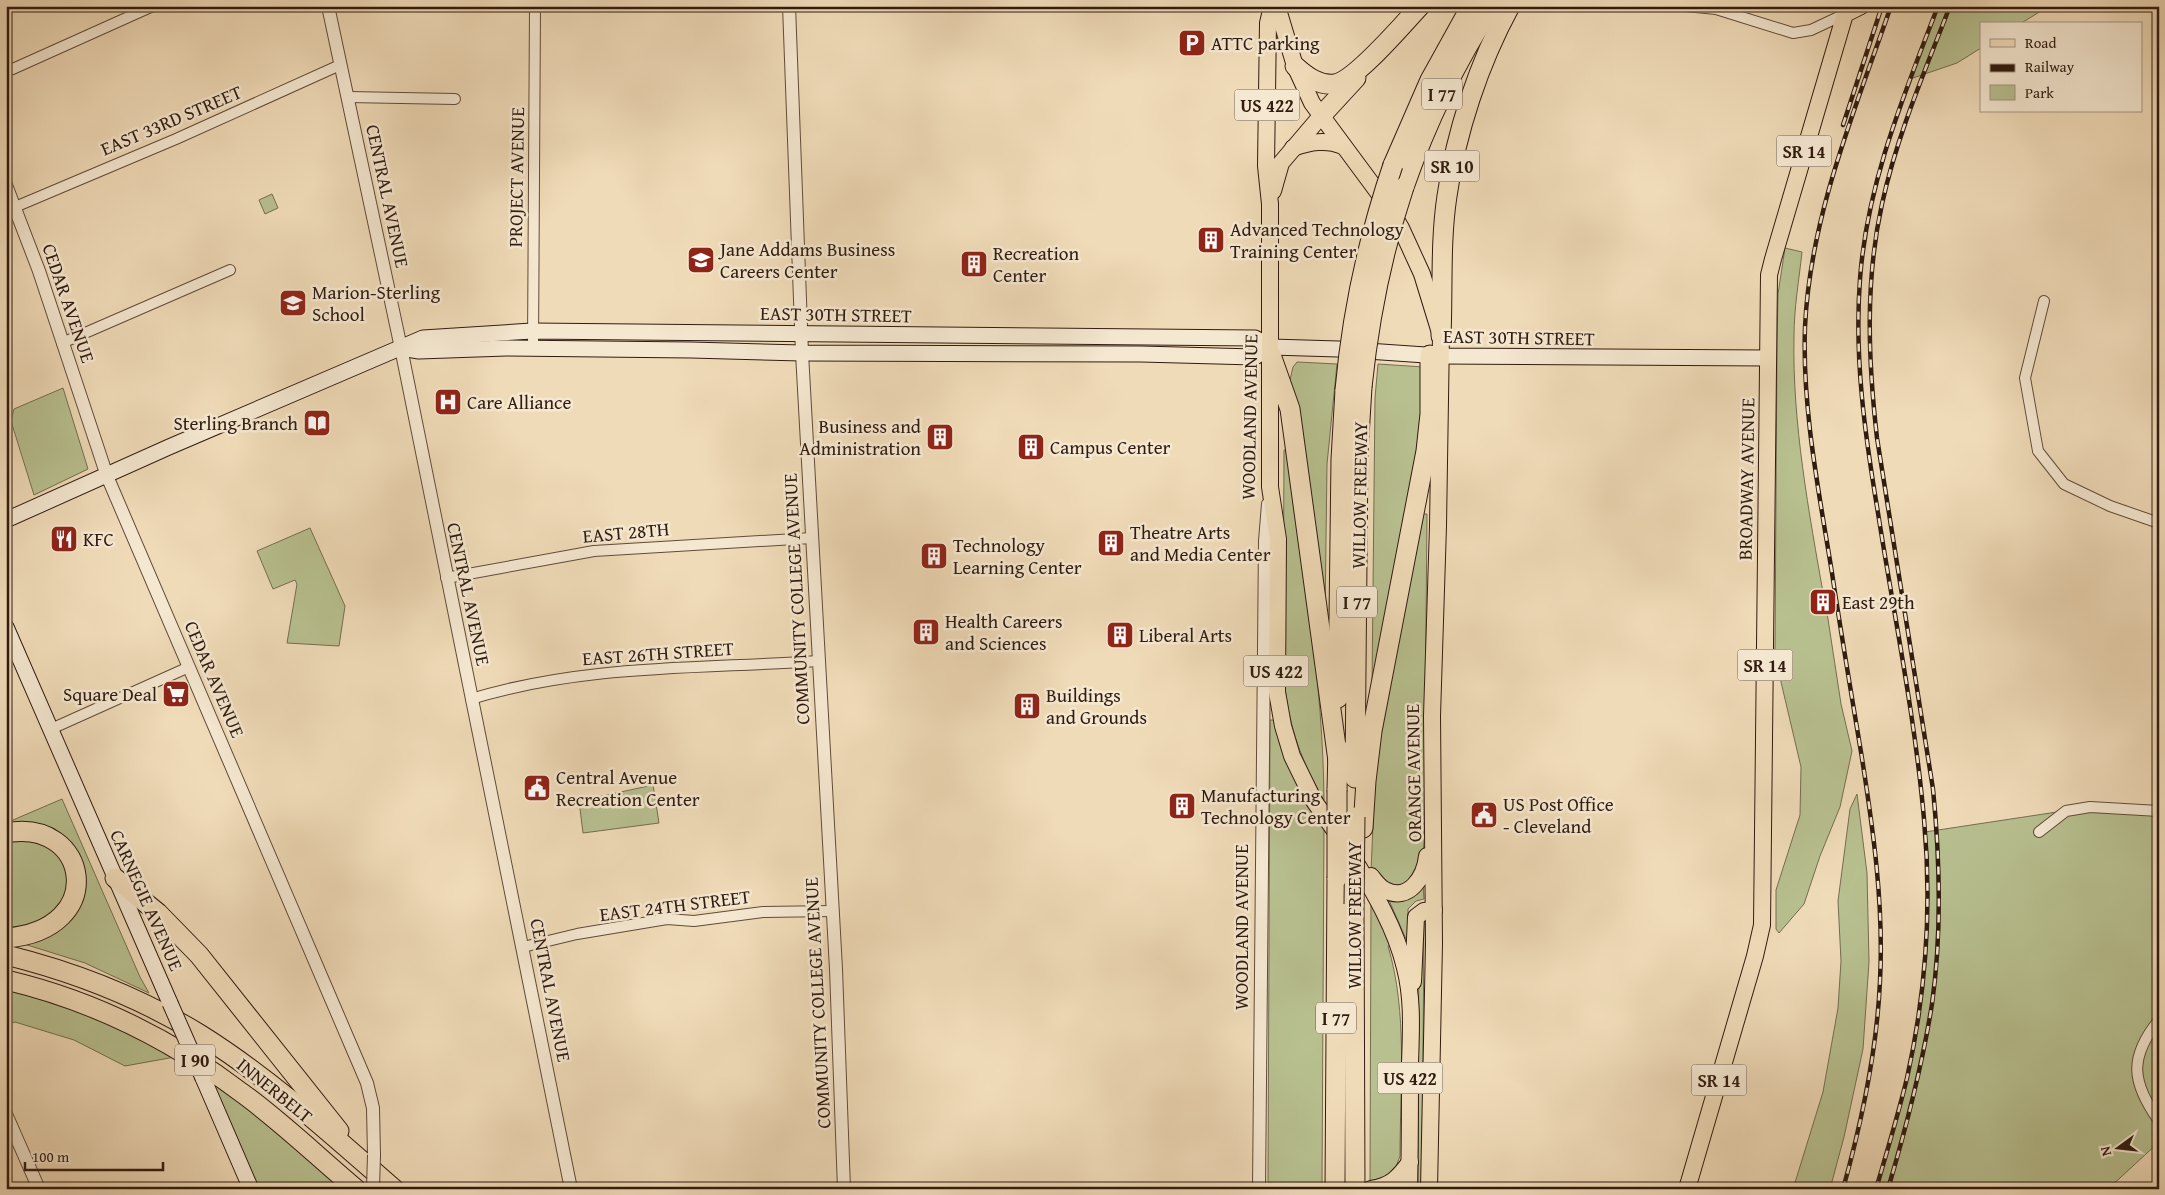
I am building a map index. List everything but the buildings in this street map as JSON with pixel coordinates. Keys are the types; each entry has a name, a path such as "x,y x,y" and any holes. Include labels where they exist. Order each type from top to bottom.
{"highway":[{"path":"1321,116 1420,6"},
{"name":"WILLOW FREEWAY","path":"1359,822 1358,470 1351,333 1360,282 1374,225 1393,165 1430,80 1471,6"},
{"name":"WILLOW FREEWAY","path":"1334,1186 1341,468 1354,389 1382,262 1404,187 1441,96 1473,36 1492,6"},
{"name":"SR 10","path":"1440,336 1445,212 1453,165 1466,116 1482,69 1510,6"},
{"path":"1295,66 1306,76 1318,82 1338,83 1352,75 1384,45"},
{"path":"1271,351 1290,409 1338,761"},
{"path":"1355,1189 1356,1093 1361,1010 1358,909 1359,822 1372,731 1426,452 1435,356"},
{"path":"6,833 31,832 51,838 69,855 75,868 76,879 73,902 56,923 42,931 24,937 6,938"},
{"path":"115,878 158,913 199,955 368,1158"},
{"name":"INNERBELT","path":"6,955 44,965 108,987 200,1035 255,1072 368,1158 394,1189"},
{"name":"INNERBELT","path":"6,980 34,986 99,1010 158,1038 243,1093 356,1189"}],"main road":[{"name":"WOODLAND AVENUE","path":"1270,487 1270,204 1266,166 1268,23 1272,6"},
{"name":"US 422","path":"1277,6 1295,66 1305,90 1321,116 1383,199 1401,228 1422,274 1440,336 1435,356"},
{"path":"1845,14 1861,6"},
{"name":"BROADWAY AVENUE","path":"1687,1189 1751,971 1759,941 1763,908 1767,358 1768,289 1771,264 1845,14"},
{"path":"1270,204 1278,170 1293,148 1321,116"},
{"path":"1293,148 1320,142 1334,142 1344,146"},
{"path":"1429,303 1435,356"},
{"name":"EAST 30TH STREET","path":"6,520 423,338 532,331 1255,338 1271,351"},
{"name":"EAST 30TH STREET","path":"401,348 419,351 533,349 691,350 802,354 1141,354 1255,357 1271,351 1338,349 1435,356 1767,358"},
{"name":"ORANGE AVENUE","path":"1430,1189 1434,910 1432,716 1438,526 1435,356"},
{"name":"US 422","path":"1270,487 1278,539 1276,674 1283,726 1299,772 1314,801 1341,840 1374,894 1398,944 1407,976 1411,1016 1409,1189"},
{"name":"CARNEGIE AVENUE","path":"6,628 250,1189"},
{"path":"1341,840 1386,891 1405,891 1420,880 1427,858 1428,766 1432,716"},
{"path":"1411,1016 1415,962 1415,920 1421,912 1434,910"},
{"path":"1371,1189 1383,1187 1394,1182 1410,1162"}],"street":[{"path":"6,72 153,6"},
{"name":"CENTRAL AVENUE","path":"328,6 401,348 571,1189"},
{"name":"PROJECT AVENUE","path":"533,349 535,6"},
{"name":"COMMUNITY COLLEGE AVENUE","path":"789,6 802,354 833,911 844,1189"},
{"path":"1686,6 1716,9 1792,33 1811,30 1845,14"},
{"name":"EAST 33RD STREET","path":"16,207 176,139 340,65"},
{"path":"348,97 455,99"},
{"name":"CEDAR AVENUE","path":"6,185 16,207 106,476 367,1083 373,1108 368,1158 373,1189"},
{"path":"62,343 230,270"},
{"path":"2044,301 2025,378 2038,451 2064,484 2110,506 2159,523"},
{"name":"WOODLAND AVENUE","path":"1259,1189 1265,541 1270,487"},
{"name":"EAST 28TH","path":"446,578 594,551 812,538"},
{"name":"EAST 26TH STREET","path":"471,699 586,674 611,671 818,661"},
{"path":"50,728 189,667"},
{"path":"2039,832 2066,811 2090,807 2159,811"},
{"name":"EAST 24TH STREET","path":"523,947 577,934 667,920 699,920 763,912 833,911"},
{"path":"2159,1020 2147,1035 2140,1048 2136,1071 2146,1103 2159,1122"},
{"path":"6,1114 40,1189"}],"green space":[{"path":"1938,6 2049,6 2023,22 1980,22 1980,49 1957,63 1910,79"},
{"path":"272,194 278,208 265,214 259,200"},
{"path":"1785,248 1802,252 1794,336 1794,368 1799,434 1807,500 1824,598 1820,599 1821,607 1826,606 1841,704 1852,751 1840,807 1820,856 1804,904 1779,933 1776,929 1776,890 1800,815 1801,767 1775,651 1778,294"},
{"path":"1297,362 1337,364 1327,464 1325,617 1290,380 1293,367"},
{"path":"1378,364 1424,367 1427,406 1372,685 1375,398"},
{"path":"63,388 88,469 34,495 11,421 14,409"},
{"path":"1284,450 1289,450 1316,668 1323,756 1324,800 1307,768 1295,737 1285,687 1283,668"},
{"path":"1421,514 1427,514 1424,842 1422,861 1408,884 1391,886 1371,871 1376,757"},
{"path":"310,528 345,606 339,646 287,643 297,584 295,580 273,589 257,551"},
{"path":"1270,720 1274,720 1324,827 1322,1184 1276,1184 1269,1183 1268,1181"},
{"path":"653,785 659,823 583,833 579,801"},
{"path":"1857,794 1867,873 1869,962 1863,1049 1844,1137 1830,1189 1793,1189 1823,1092 1838,1008 1841,961 1838,901 1850,809"},
{"path":"62,799 140,977 149,993 85,963 24,944 58,929 76,858 6,828 6,823"},
{"path":"2090,807 2159,811 2159,1142 2108,1189 1876,1189 1899,1106 1918,1017 1926,925 1925,832"},
{"path":"33,841 53,850 62,860 68,876 65,893 57,908 44,920 31,925 6,929 6,842"},
{"path":"1423,885 1424,899 1416,901 1408,909 1408,938 1406,939 1388,898"},
{"path":"1371,901 1392,944 1388,946 1398,997 1402,1050 1400,1156 1394,1172 1370,1184"},
{"path":"1424,919 1421,1186 1418,1184 1419,926"},
{"path":"6,980 186,1055 125,1066 74,1040 15,1022 6,1025"},
{"path":"216,1074 356,1189 251,1189 203,1078"}],"railway":[{"path":"1843,125 1882,6"},
{"path":"1843,1189 1862,1112 1876,1033 1881,952 1879,895 1870,809 1812,450 1806,389 1805,327 1815,245 1825,204 1849,124 1891,6"},
{"path":"1876,1189 1900,1106 1914,1046 1926,949 1927,884 1924,819 1915,743 1865,426 1858,338 1860,279 1870,208 1879,174 1900,106 1938,6"},
{"path":"1888,1189 1913,1097 1932,1004 1939,923 1939,896 1933,789 1877,438 1870,350 1871,291 1877,233 1888,178 1912,103 1950,6"}],"place":[{"name":"ATTC parking","path":"1192,43"},
{"name":"Advanced Technology Training Center","path":"1211,240"},
{"name":"Jane Addams Business Careers Center","path":"701,260"},
{"name":"Recreation Center","path":"974,264"},
{"name":"Marion-Sterling School","path":"293,303"},
{"name":"Care Alliance","path":"448,402"},
{"name":"Sterling Branch","path":"317,423"},
{"name":"Business and Administration","path":"940,437"},
{"name":"Campus Center","path":"1031,447"},
{"name":"KFC","path":"64,539"},
{"name":"Theatre Arts and Media Center","path":"1111,543"},
{"name":"Technology Learning Center","path":"934,556"},
{"name":"East 29th","path":"1823,602"},
{"name":"Health Careers and Sciences","path":"926,632"},
{"name":"Liberal Arts","path":"1120,635"},
{"name":"Square Deal","path":"176,694"},
{"name":"Buildings and Grounds","path":"1027,706"},
{"name":"Central Avenue Recreation Center","path":"537,788"},
{"name":"Manufacturing Technology Center","path":"1182,806"},
{"name":"US Post Office - Cleveland","path":"1484,815"}]}
